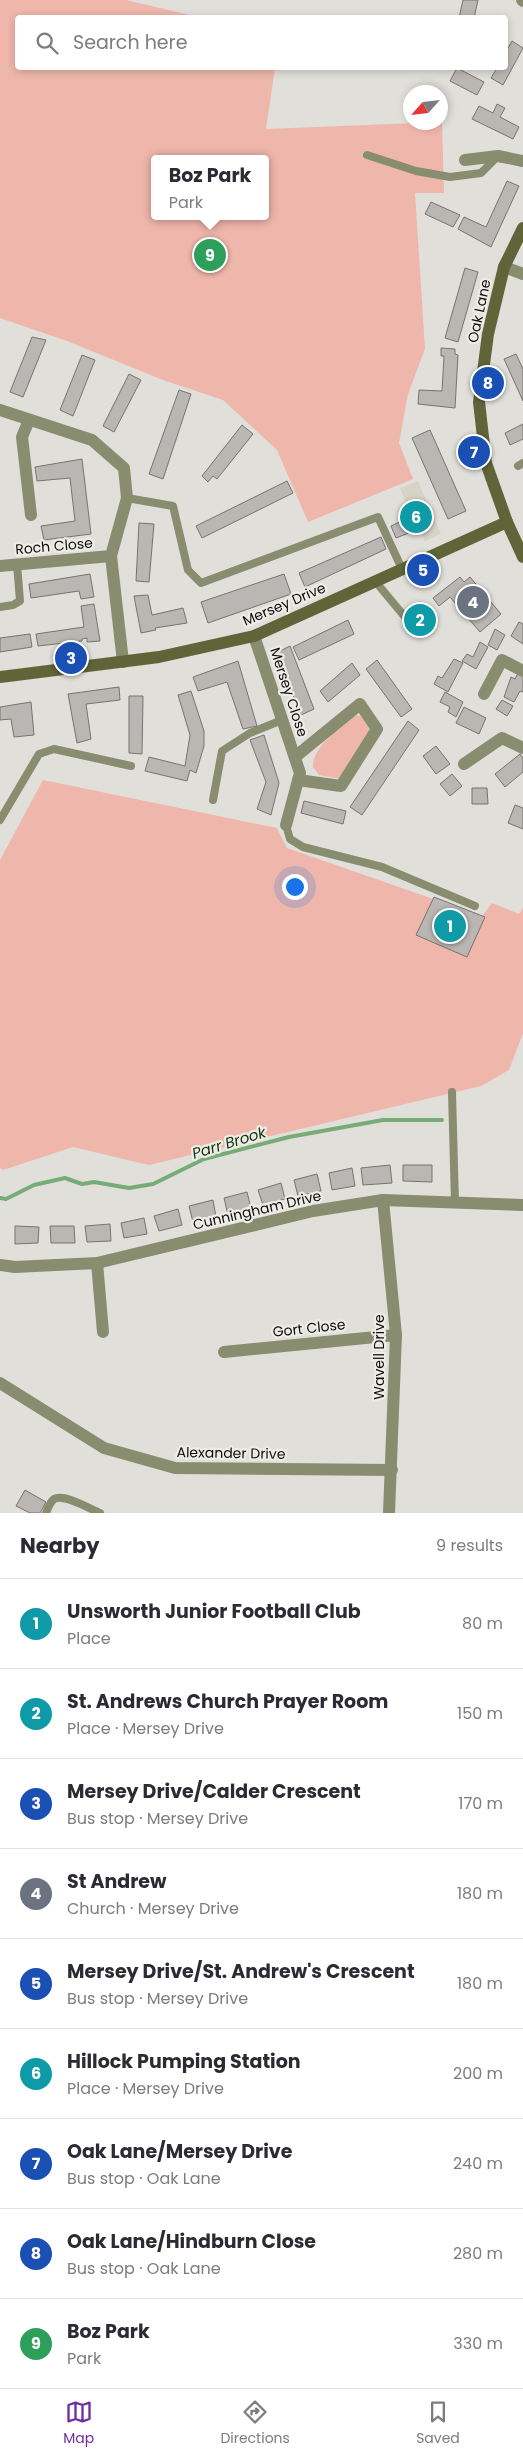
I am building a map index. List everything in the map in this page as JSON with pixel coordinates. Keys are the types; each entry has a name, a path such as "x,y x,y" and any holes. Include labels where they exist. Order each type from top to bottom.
{"street":[{"path":"465,160 498,156 523,161"},
{"name":"Oak Lane","path":"523,228 504,267 488,334 479,402 486,463 506,522 523,557"},
{"path":"504,267 523,274"},
{"path":"0,410 92,440 124,468 127,498 111,556 123,662"},
{"path":"29,420 22,437 31,515"},
{"name":"Mersey Drive","path":"0,677 159,657 254,636 506,522"},
{"name":"Roch Close","path":"0,566 111,556"},
{"name":"Mersey Close","path":"254,636 300,773 286,825"},
{"path":"484,694 502,660 523,671"},
{"name":"Mersey Close","path":"295,757 360,704 377,729 341,786 298,780"},
{"path":"464,764 502,738 523,748"},
{"name":"Cunningham Drive","path":"0,1265 15,1267 97,1263 313,1212 383,1200 523,1206"},
{"name":"Wavell Drive","path":"383,1200 396,1335 389,1513"},
{"path":"97,1263 103,1332"},
{"name":"Gort Close","path":"224,1352 396,1335"},
{"name":"Alexander Drive","path":"0,1383 104,1448 175,1468 392,1470"}],"lane":[{"path":"367,155 416,171 450,176 481,173 498,156"},
{"path":"127,498 174,506 188,570 202,583 378,517 402,569"},
{"path":"0,607 13,606 20,601 17,564"},
{"path":"375,581 405,617"},
{"path":"213,800 222,751 250,733 282,720"},
{"path":"0,820 39,754 54,748 131,766"},
{"path":"286,825 290,839 303,847 382,867 475,906"},
{"path":"452,1092 455,1203"},
{"path":"46,1513 52,1500 58,1497 69,1499 100,1513"}],"shaded area":[{"path":"0,0 126,0 190,15 15,15 15,70 275,70 266,129 403,124 403,130 442,130 444,193 415,193 425,349 408,394 399,443 413,479 308,522 277,450 223,400 163,380 67,341 0,318"},
{"path":"418,481 441,534 425,541 419,528 416,529 406,509 408,508 400,488"},
{"path":"357,715 363,717 371,730 341,779 319,775 313,767 317,752 336,730"},
{"path":"43,780 277,828 287,848 482,916 492,903 519,914 523,908 523,1033 509,1070 481,1086 149,1165 73,1147 3,1170 0,1168 0,860"}],"building":[{"path":"463,0 478,0 475,15 460,15"},
{"path":"512,41 523,48 503,85 491,78 496,70 508,70 508,48"},
{"path":"456,70 461,70 484,82 477,95 450,81"},
{"path":"497,104 505,108 500,117 519,127 513,139 472,119 479,106 493,113"},
{"path":"507,181 519,186 491,247 458,229 464,217 486,227"},
{"path":"431,202 460,215 453,227 425,214"},
{"path":"465,268 478,272 458,342 445,338"},
{"path":"32,337 46,340 23,397 10,392"},
{"path":"441,348 455,349 455,354 458,355 455,408 418,404 419,390 442,391 444,356 441,356"},
{"path":"516,354 523,369 523,401 504,359"},
{"path":"82,355 95,360 73,416 60,410"},
{"path":"129,374 141,380 114,432 103,426"},
{"path":"179,390 191,394 163,479 149,474"},
{"path":"523,424 523,439 510,445 505,433"},
{"path":"242,425 253,434 217,479 213,476 208,482 202,476"},
{"path":"430,430 466,511 448,519 412,438"},
{"path":"82,459 91,534 44,540 41,526 75,521 70,478 37,481 35,467"},
{"path":"287,481 293,493 202,538 196,526"},
{"path":"417,504 427,525 416,529 406,509"},
{"path":"408,518 414,531 396,538 391,526"},
{"path":"139,523 154,524 149,582 136,581"},
{"path":"381,537 386,549 305,587 299,573"},
{"path":"90,574 94,597 81,599 79,591 31,598 29,584"},
{"path":"284,574 291,594 208,623 201,602"},
{"path":"460,577 464,582 470,577 501,614 480,632 450,597 439,606 433,598"},
{"path":"148,595 152,615 183,608 187,623 155,628 156,630 141,633 134,596"},
{"path":"94,604 100,641 87,642 87,638 82,639 82,641 38,646 36,634 84,627 81,606"},
{"path":"424,606 438,622 424,633 415,622 409,627 403,619 407,615 409,618"},
{"path":"348,620 354,634 299,660 293,647"},
{"path":"519,622 523,624 523,644 511,636"},
{"path":"495,629 505,635 497,650 488,645"},
{"path":"30,634 32,647 0,652 0,638"},
{"path":"480,642 488,647 476,669 462,661 467,654 473,657"},
{"path":"290,646 314,709 301,715 276,653"},
{"path":"454,659 463,663 448,692 434,684 438,676 442,678"},
{"path":"377,660 412,709 401,717 366,669"},
{"path":"238,661 257,726 243,729 227,682 198,691 193,677"},
{"path":"352,663 360,675 328,702 320,691"},
{"path":"519,671 523,673 523,692 520,691 514,702 504,697 511,677 515,679"},
{"path":"119,687 120,700 86,704 91,739 77,743 68,694"},
{"path":"191,691 204,731 204,746 196,773 190,770 187,781 145,771 149,757 185,766 190,735 178,695"},
{"path":"445,692 463,702 456,717 448,712 450,707 440,702"},
{"path":"129,696 143,696 142,754 129,753"},
{"path":"502,700 513,706 507,716 496,709"},
{"path":"31,702 34,735 14,737 11,719 0,720 0,707"},
{"path":"464,707 486,718 479,734 456,723"},
{"path":"408,721 419,730 362,815 350,807"},
{"path":"264,735 279,783 271,815 257,809 266,782 250,740"},
{"path":"436,746 450,764 436,774 423,756"},
{"path":"520,754 523,758 523,772 505,787 495,774"},
{"path":"452,774 462,786 450,796 440,784"},
{"path":"472,788 487,788 488,804 472,804"},
{"path":"304,801 346,811 343,824 301,813"},
{"path":"515,805 523,808 523,829 508,823"},
{"path":"434,897 485,917 467,957 416,935"},
{"path":"390,1165 392,1183 363,1185 361,1168"},
{"path":"403,1165 432,1165 432,1182 403,1181"},
{"path":"352,1168 355,1186 332,1190 329,1173"},
{"path":"317,1174 321,1191 298,1196 294,1180"},
{"path":"281,1183 285,1199 263,1205 258,1190"},
{"path":"247,1192 251,1208 228,1215 224,1198"},
{"path":"213,1200 216,1217 193,1222 189,1206"},
{"path":"178,1209 182,1225 159,1231 154,1216"},
{"path":"144,1218 147,1234 124,1238 121,1223"},
{"path":"110,1224 111,1241 87,1242 85,1226"},
{"path":"15,1226 39,1227 38,1243 15,1244"},
{"path":"50,1226 74,1226 75,1243 51,1243"},
{"path":"25,1490 46,1502 40,1513 30,1513 16,1506"}],"waterway":[{"name":"Parr Brook","path":"0,1198 6,1199 34,1185 65,1178 82,1184 94,1182 129,1188 153,1184 204,1159 289,1137 383,1120 442,1120"}],"place":[{"name":"Boz Park","path":"210,255"},
{"name":"Oak Lane/Hindburn Close","path":"488,383"},
{"name":"Oak Lane/Mersey Drive","path":"474,452"},
{"name":"Hillock Pumping Station","path":"416,517"},
{"name":"Mersey Drive/St. Andrew's Crescent","path":"423,570"},
{"name":"St Andrew","path":"473,602"},
{"name":"St. Andrews Church Prayer Room","path":"420,620"},
{"name":"Mersey Drive/Calder Crescent","path":"71,658"},
{"name":"Unsworth Junior Football Club","path":"450,926"}]}
